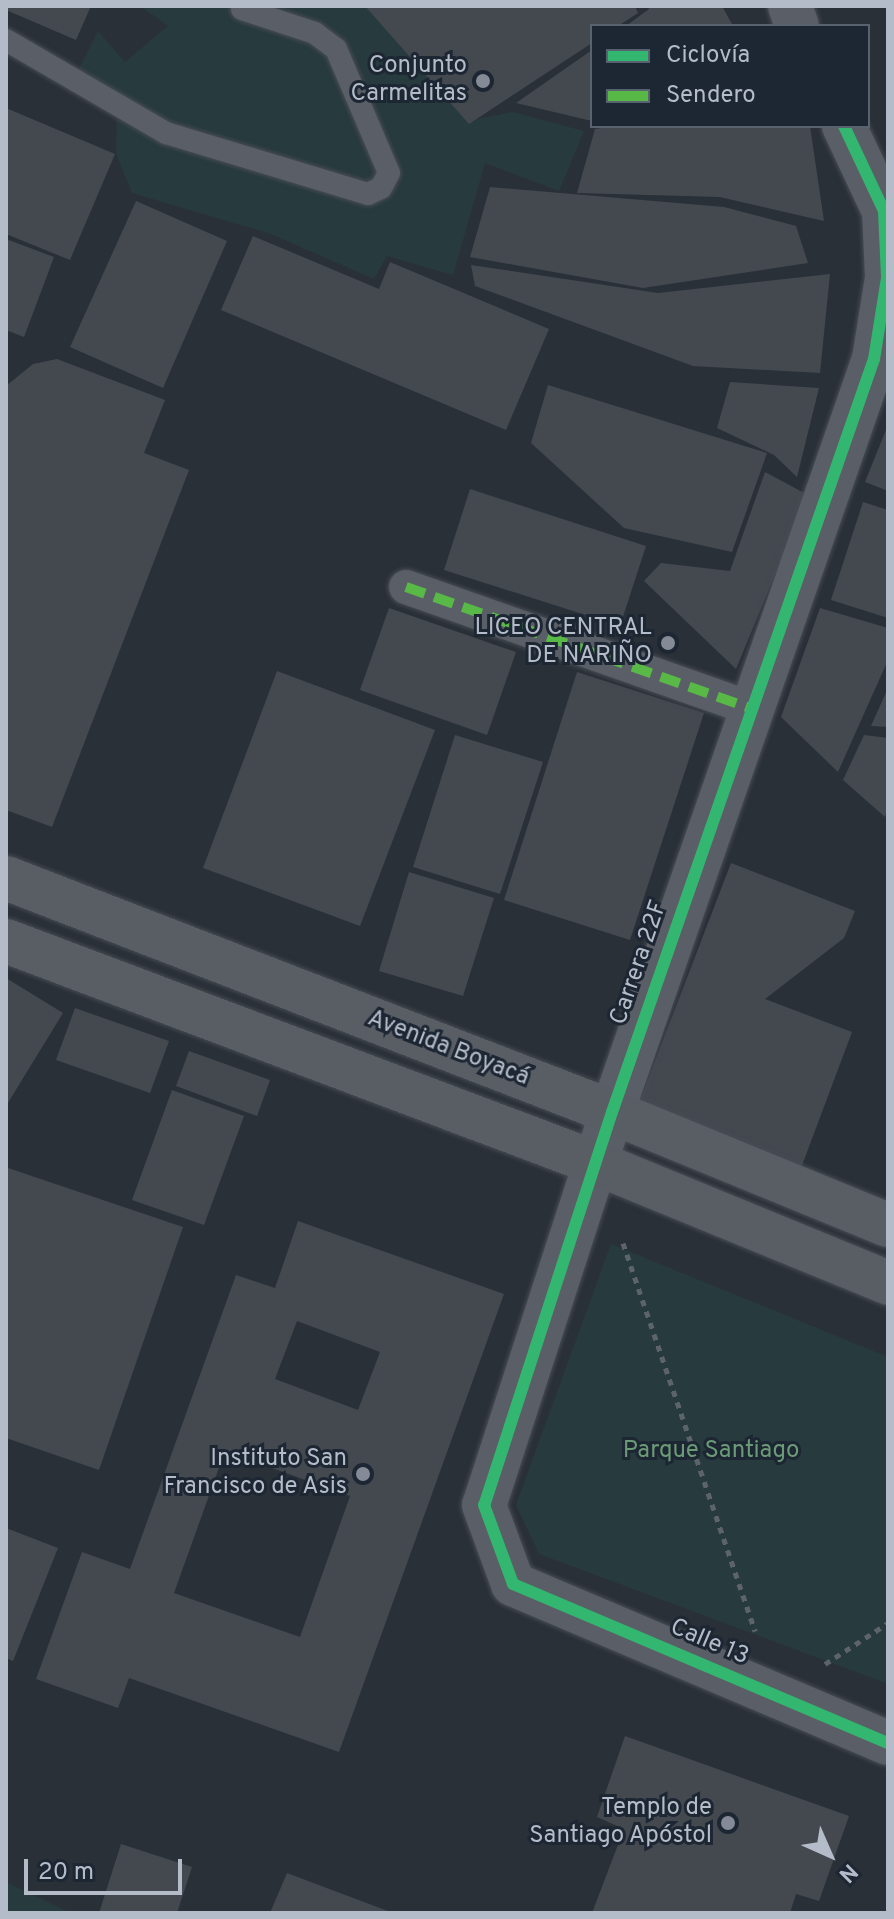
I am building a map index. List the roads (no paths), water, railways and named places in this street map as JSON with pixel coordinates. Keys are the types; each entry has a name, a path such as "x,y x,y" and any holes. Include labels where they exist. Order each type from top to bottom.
{"main road":[{"name":"Avenida Boyacá","path":"6,878 612,1112 888,1225"},
{"path":"6,941 596,1163 888,1283"}],"street":[{"name":"Carrera 22F","path":"513,1584 484,1505 612,1112 752,709 881,362 887,278 884,211 845,128"},
{"path":"406,587 752,709"},
{"name":"Calle 13","path":"513,1584 888,1743"}],"lane":[{"path":"6,40 166,133 368,194 381,188 389,173 336,49 315,33 242,9"}],"place":[{"name":"Conjunto Carmelitas","path":"483,81"},
{"name":"LICEO CENTRAL DE NARIÑO","path":"668,643"},
{"name":"Instituto San Francisco de Asis","path":"363,1474"},
{"name":"Templo de Santiago Apóstol","path":"728,1823"}],"park label":[{"name":"Parque Santiago","path":"711,1452"}]}
